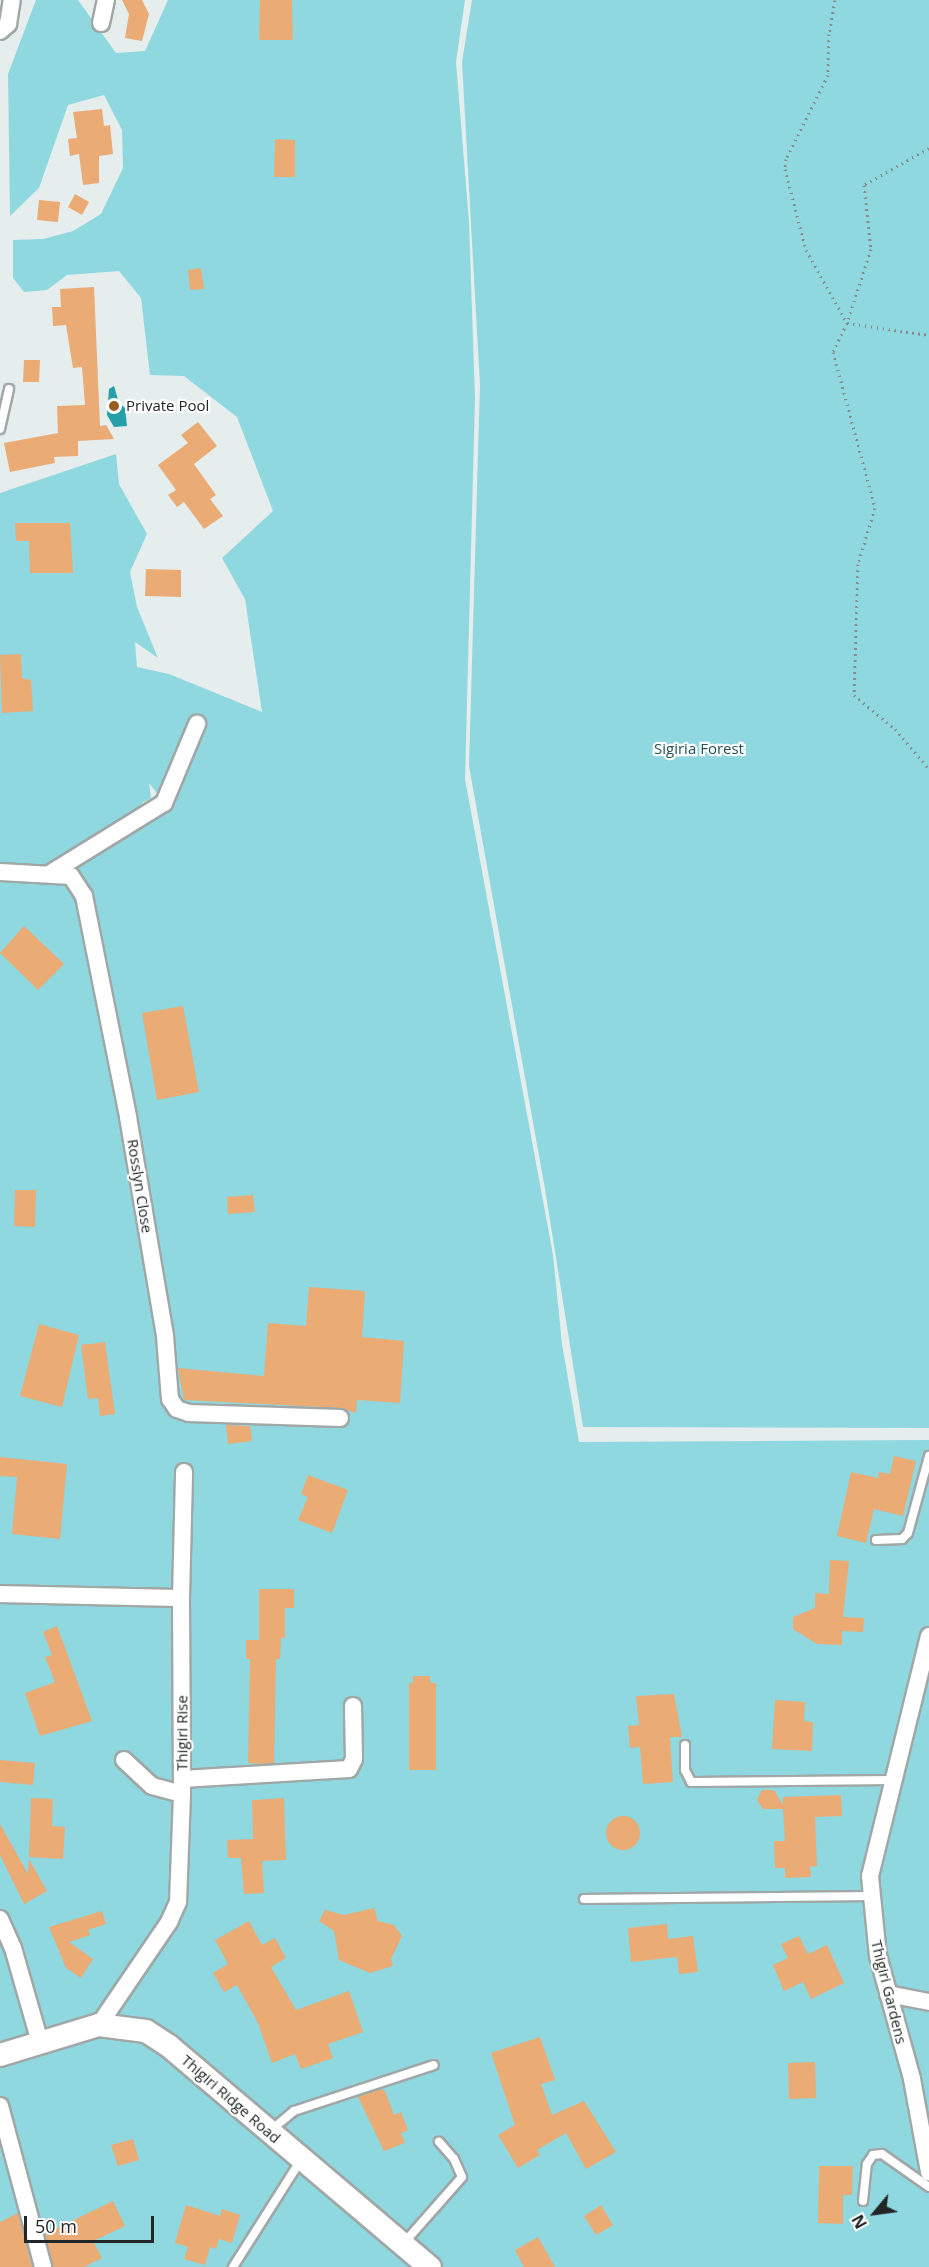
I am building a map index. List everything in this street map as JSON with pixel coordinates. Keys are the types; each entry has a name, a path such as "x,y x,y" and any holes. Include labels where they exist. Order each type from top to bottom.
{"street":[{"path":"0,31 8,24 12,0"},
{"path":"101,23 106,0"},
{"path":"49,874 164,803 197,724"},
{"name":"Rosslyn Close","path":"0,872 71,876 84,896 128,1117 165,1336 170,1399 177,1409 189,1413 340,1418"},
{"path":"0,1594 181,1599 184,1472"},
{"name":"Thigiri Rise","path":"99,2025 169,1922 177,1902 182,1786 181,1599"},
{"name":"Thigiri Gardens","path":"929,1636 873,1856 870,1896 888,1994 912,2079 929,2172"},
{"path":"123,1760 152,1786 182,1786 349,1769 354,1759 353,1706"},
{"path":"0,1919 13,1948 40,2042"},
{"path":"888,1994 929,2002"},
{"name":"Thigiri Ridge Road","path":"0,2055 99,2025 132,2027 157,2037 430,2267"},
{"path":"0,2106 43,2267"}],"lane":[{"path":"0,429 9,389"},
{"path":"876,1540 906,1536 929,1456"},
{"path":"685,1745 685,1770 691,1782 892,1780"},
{"path":"584,1899 870,1896"},
{"path":"269,2131 294,2111 434,2065"},
{"path":"403,2244 462,2176 454,2159 439,2142"},
{"path":"863,2201 867,2163 873,2155 882,2154 929,2187"},
{"path":"233,2267 302,2160"}],"path":[{"path":"835,0 829,34 828,75 786,159 785,169 806,250 847,323"},
{"path":"929,148 864,185 871,249 847,323 833,352 875,508 858,564 854,695 895,729 929,769"},
{"path":"847,323 929,336"}],"green space":[{"path":"36,0 78,0 116,53 145,51 168,0 465,0 456,62 469,222 475,398 465,779 553,1255 562,1344 579,1442 929,1440 929,2267 0,2267 0,493 116,454 119,484 147,534 130,572 137,607 158,658 135,642 137,667 169,674 262,712 245,599 222,558 273,511 237,417 184,376 150,375 141,298 119,271 67,275 47,290 24,292 13,278 13,240 43,239 73,231 101,214 123,168 122,130 104,95 68,105 39,188 10,216 8,74","holes":["149,783 166,805 150,814 142,803 151,798"]},
{"name":"Sigiria Forest","path":"472,0 929,0 929,1428 583,1427 545,1189 469,766 480,385 462,62"}],"shaded area":[{"name":"Private Pool","path":"114,386 119,403 125,408 127,426 114,427 107,415 109,389"}],"building":[{"path":"122,0 142,0 149,14 142,41 125,38 129,14"},
{"path":"260,0 292,0 293,40 259,40"},
{"path":"102,109 104,126 110,125 113,154 99,156 99,183 83,185 79,154 70,156 68,139 77,138 73,112"},
{"path":"275,139 295,140 295,177 274,177"},
{"path":"75,194 89,202 82,215 68,207"},
{"path":"39,200 60,202 58,222 37,220"},
{"path":"201,268 204,289 190,290 188,270"},
{"path":"94,287 100,426 106,425 114,439 78,441 78,456 54,457 55,463 10,472 4,443 58,433 57,406 85,405 82,367 73,368 66,325 53,326 52,307 61,307 60,289"},
{"path":"24,360 40,360 39,382 23,382"},
{"path":"198,422 217,446 194,464 216,495 210,499 223,516 204,529 184,502 177,507 168,495 176,490 158,465 188,443 181,435"},
{"path":"15,523 70,523 73,573 30,573 29,541 16,541"},
{"path":"146,569 181,570 181,597 145,596"},
{"path":"21,654 22,678 31,680 33,711 2,713 0,655"},
{"path":"24,926 64,964 38,990 0,953"},
{"path":"183,1006 199,1092 157,1100 142,1013"},
{"path":"15,1190 36,1190 35,1227 14,1226"},
{"path":"253,1195 255,1212 228,1214 227,1197"},
{"path":"309,1287 365,1291 362,1337 404,1341 400,1403 357,1400 356,1413 340,1408 184,1400 178,1368 264,1376 268,1323 306,1326"},
{"path":"39,1324 79,1335 62,1407 20,1396"},
{"path":"105,1342 115,1414 100,1416 98,1398 88,1399 81,1345"},
{"path":"226,1425 250,1426 252,1441 228,1444"},
{"path":"894,1456 916,1461 903,1516 874,1509 866,1543 837,1536 851,1472 878,1478 879,1472 890,1474"},
{"path":"0,1457 67,1464 60,1539 12,1534 17,1477 0,1476"},
{"path":"308,1475 348,1490 332,1533 298,1520 308,1497 301,1494"},
{"path":"830,1560 849,1561 843,1617 864,1618 863,1632 842,1631 842,1645 817,1644 793,1629 793,1617 815,1608 815,1593 829,1594"},
{"path":"259,1589 294,1589 294,1608 285,1608 285,1638 281,1638 280,1659 276,1659 274,1763 264,1764 248,1763 250,1659 246,1659 246,1640 259,1640"},
{"path":"57,1626 92,1721 40,1736 25,1693 55,1682 45,1657 52,1655 43,1632"},
{"path":"413,1676 430,1676 430,1683 436,1683 436,1770 409,1770 409,1683 413,1683"},
{"path":"674,1694 682,1737 670,1737 673,1782 643,1784 640,1747 630,1748 628,1726 639,1725 636,1696"},
{"path":"775,1700 805,1702 804,1721 813,1722 812,1751 772,1749"},
{"path":"0,1760 35,1763 33,1785 0,1782"},
{"path":"762,1790 774,1790 783,1805 783,1797 841,1795 842,1816 815,1817 817,1866 810,1867 811,1877 785,1878 785,1868 775,1868 774,1841 785,1841 783,1809 763,1809 757,1800"},
{"path":"31,1798 53,1799 52,1826 65,1827 63,1859 29,1857"},
{"path":"284,1798 286,1860 262,1861 264,1893 244,1894 241,1858 228,1858 227,1840 253,1839 252,1800"},
{"path":"623,1816 635,1821 640,1833 635,1845 623,1850 611,1845 606,1833 611,1821"},
{"path":"0,1824 28,1874 29,1859 47,1891 24,1904 0,1855"},
{"path":"374,1908 378,1921 394,1925 402,1936 391,1959 393,1966 370,1973 339,1960 334,1931 319,1921 325,1910 344,1915"},
{"path":"102,1911 106,1924 88,1930 90,1935 69,1942 93,1959 81,1978 66,1968 49,1927"},
{"path":"249,1921 262,1945 275,1938 286,1958 271,1967 296,2010 349,1991 363,2032 328,2044 333,2058 301,2069 295,2054 272,2063 258,2023 237,1985 224,1992 213,1973 228,1964 215,1940"},
{"path":"667,1924 668,1939 693,1936 698,1972 679,1974 677,1957 631,1962 628,1928"},
{"path":"799,1936 808,1954 827,1945 844,1983 811,1999 803,1982 784,1991 773,1965 788,1958 781,1944"},
{"path":"540,2037 555,2080 541,2084 552,2115 584,2101 616,2152 586,2169 566,2133 537,2150 540,2155 518,2168 498,2135 515,2125 491,2053"},
{"path":"815,2062 816,2098 789,2099 788,2063"},
{"path":"380,2089 385,2091 394,2115 401,2112 408,2130 401,2133 405,2143 384,2151 358,2097"},
{"path":"133,2139 139,2160 118,2166 111,2145"},
{"path":"819,2166 853,2166 852,2195 843,2195 843,2224 818,2223"},
{"path":"113,2201 125,2226 93,2241 102,2258 84,2267 53,2267 45,2234"},
{"path":"186,2205 220,2216 222,2209 240,2215 232,2243 219,2239 216,2249 210,2247 205,2265 184,2259 188,2247 175,2243"},
{"path":"601,2205 613,2225 596,2235 584,2216"},
{"path":"18,2213 32,2267 0,2267 0,2222"},
{"path":"538,2237 555,2267 524,2267 515,2250"}],"place":[{"name":"Private Pool","path":"114,406"}]}
